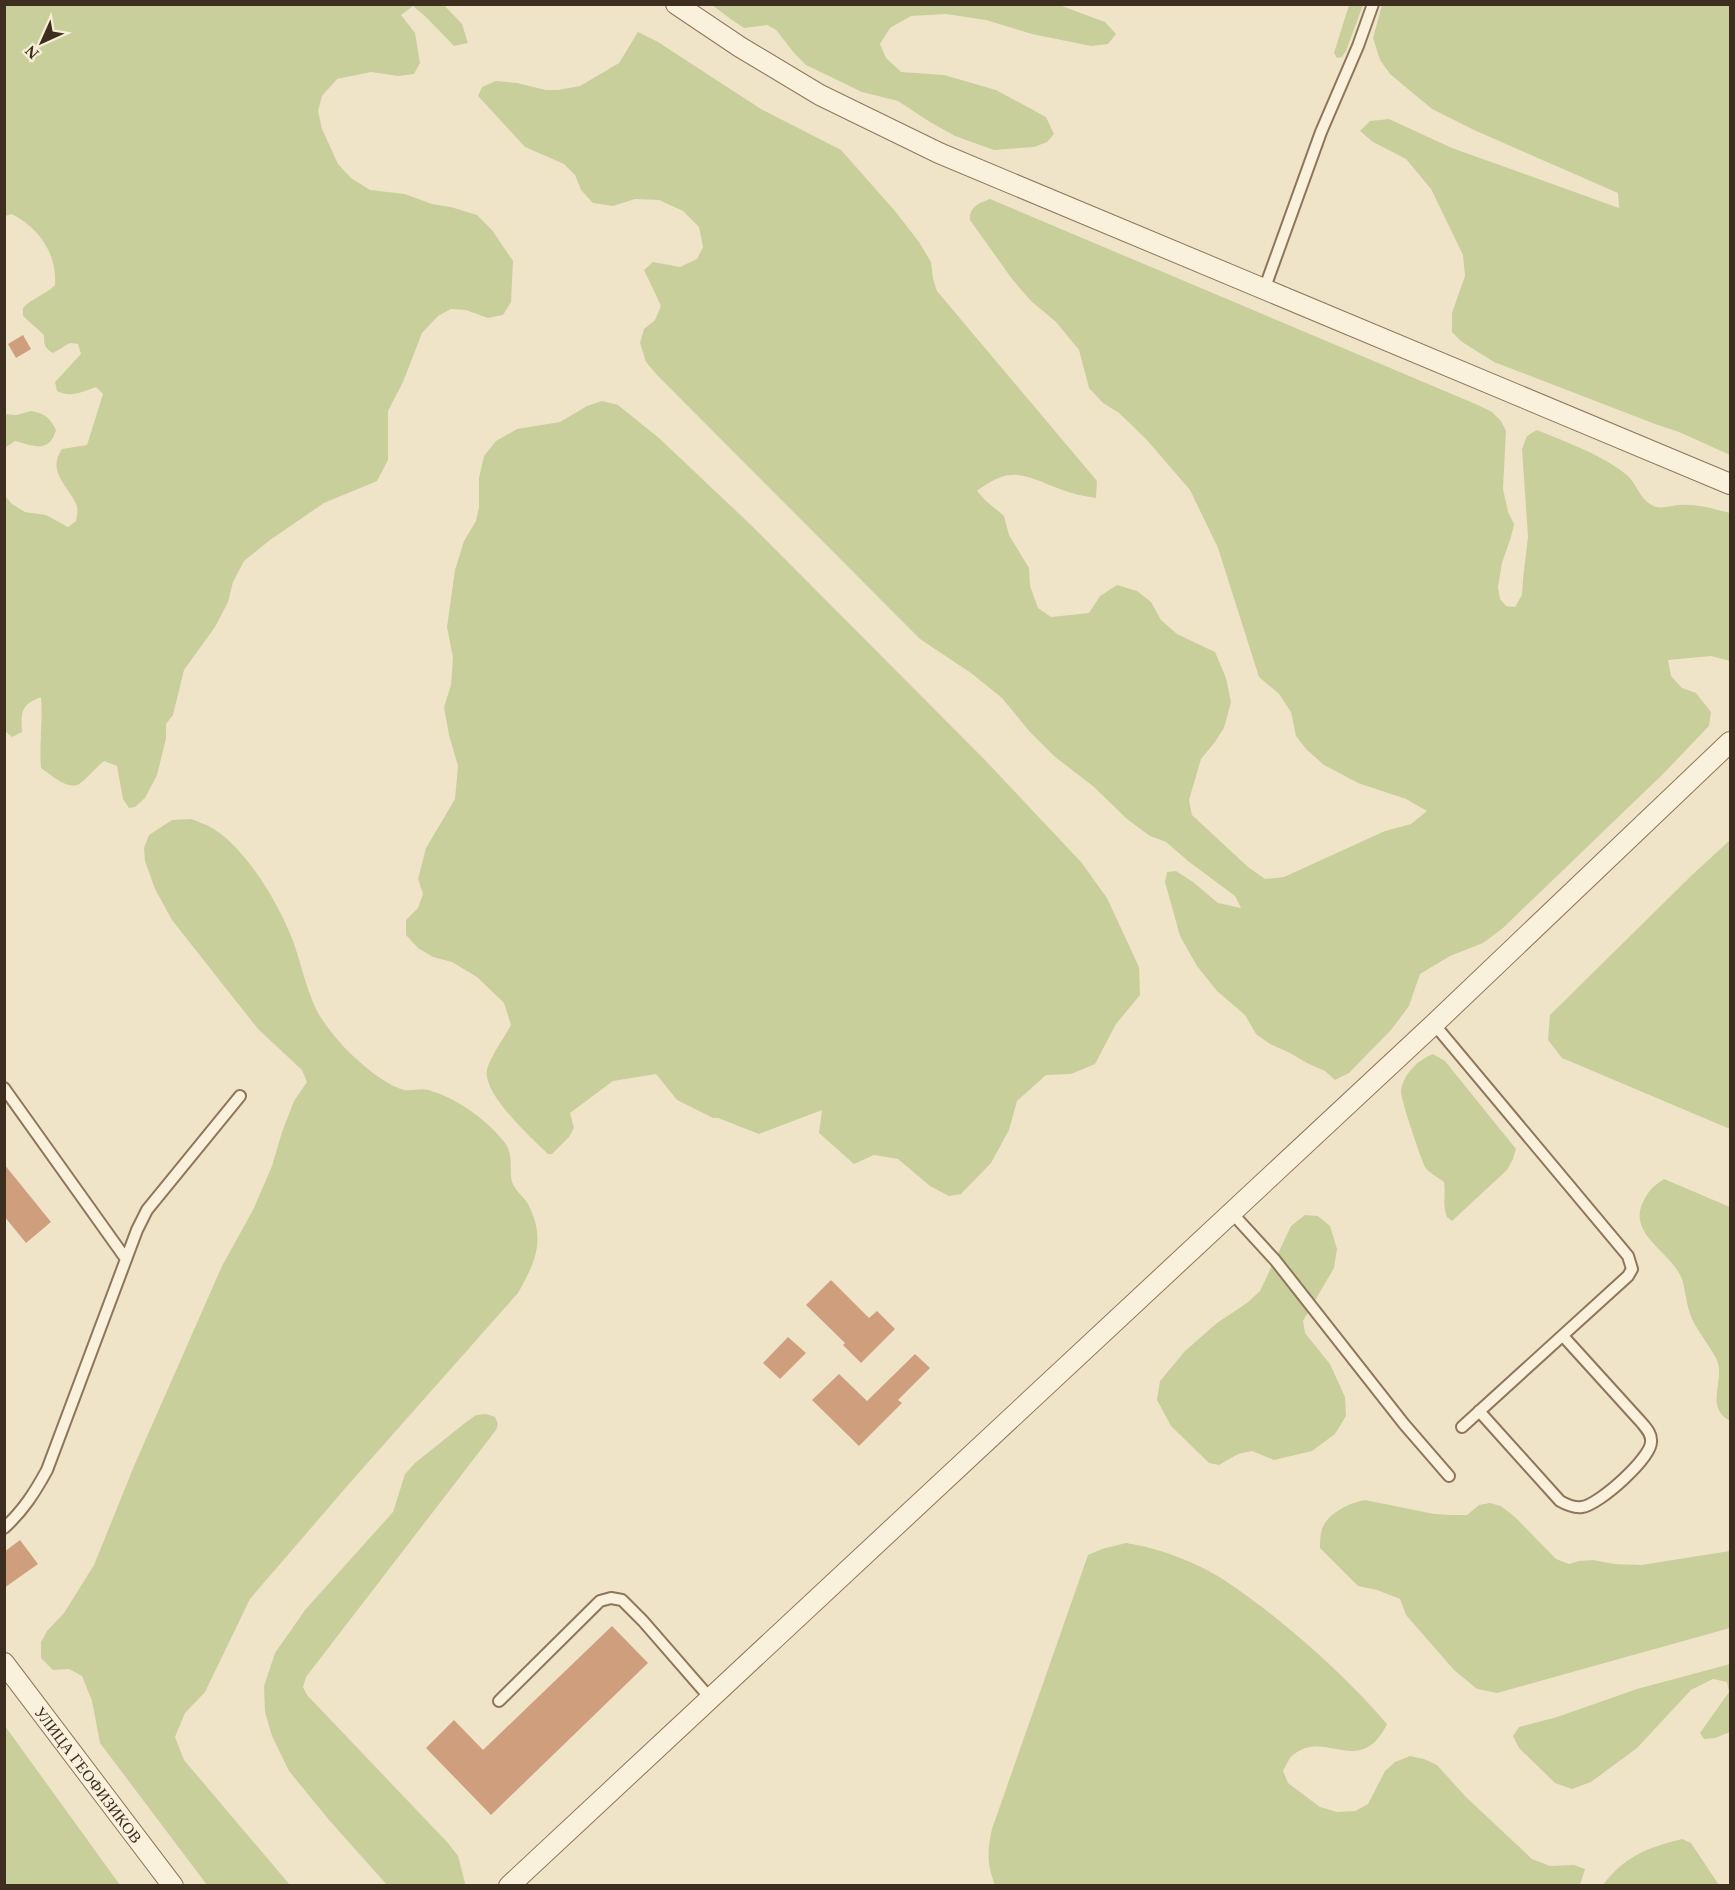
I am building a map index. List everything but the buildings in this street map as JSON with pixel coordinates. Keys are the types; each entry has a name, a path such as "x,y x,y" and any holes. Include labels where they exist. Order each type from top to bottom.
{"street":[{"path":"676,4 740,47 820,95 939,153 1731,484"},
{"path":"509,1886 1434,1024 1731,742"},
{"name":"УЛИЦА ГЕОФИЗИКОВ","path":"4,1663 173,1886"}],"lane":[{"path":"1264,290 1321,132 1358,46 1373,4"},
{"path":"1434,1024 1628,1256 1632,1269 1629,1276 1462,1427"},
{"path":"4,1088 126,1259"},
{"path":"4,1528 32,1498 47,1470 126,1259 147,1210 240,1096"},
{"path":"1232,1212 1275,1260 1404,1424 1449,1476"},
{"path":"1479,1411 1560,1501 1570,1506 1582,1507 1597,1502 1611,1491 1648,1454 1651,1434 1563,1336"},
{"path":"499,1701 600,1601 611,1598 622,1600 630,1607 710,1698"}],"green space":[{"path":"4,5 444,5 462,24 468,43 454,46 413,6 401,15 415,33 420,63 414,74 398,76 371,72 337,79 322,96 318,111 322,129 338,164 351,178 370,190 405,194 432,204 477,215 492,230 513,261 511,302 503,315 488,318 466,310 451,309 438,316 422,333 403,382 388,411 388,460 377,481 324,503 244,561 233,582 228,602 215,627 184,670 173,715 166,724 166,739 157,775 145,798 135,807 129,808 123,799 117,766 104,761 75,786 59,781 41,768 41,697 26,706 22,714 22,732 12,737 5,731 5,496 12,504 25,512 46,515 68,527 76,521 77,506 60,479 56,465 62,449 87,445 103,394 96,387 72,394 57,391 55,382 81,354 78,344 70,343 53,353 45,346 44,335 23,316 23,308 55,285 55,274 50,253 38,235 31,227 12,214 5,216"},
{"path":"712,5 1059,5 1105,22 1116,34 1108,44 1091,46 1032,34 986,20 946,14 911,16 890,28 880,44 886,58 901,72 944,75 996,90 1046,117 1054,134 1047,142 1034,147 994,150 955,136 898,101 862,92 806,65 776,30 767,25 744,28"},
{"path":"1349,5 1363,5 1346,51 1342,57 1337,58 1334,53"},
{"path":"1382,5 1730,5 1730,455 1679,432 1494,362 1462,342 1452,332 1452,313 1465,276 1463,255 1431,189 1406,159 1373,142 1360,131 1370,121 1389,119 1452,148 1619,208 1618,193 1474,130 1432,109 1390,74 1380,60 1373,38"},
{"path":"638,32 658,42 761,109 841,150 919,242 931,262 937,291 1097,481 1096,498 1082,496 1018,475 999,478 977,491 1004,516 1009,535 1029,568 1030,586 1038,608 1051,617 1089,613 1100,596 1117,585 1137,591 1151,602 1161,620 1177,634 1215,652 1226,678 1231,702 1224,728 1201,759 1189,800 1192,815 1248,867 1265,879 1284,877 1385,831 1411,824 1427,811 1406,799 1358,783 1324,765 1307,750 1296,736 1291,712 1279,694 1259,677 1218,548 1190,490 1146,439 1119,413 1103,403 1089,388 1079,350 1056,322 1031,301 1012,279 970,220 973,209 990,199 1492,412 1501,421 1506,431 1503,489 1508,512 1514,524 1502,563 1498,587 1500,599 1506,606 1515,607 1522,595 1528,537 1522,449 1527,436 1537,430 1584,450 1617,468 1630,478 1643,498 1654,506 1693,505 1730,513 1730,661 1711,656 1668,660 1671,676 1682,688 1696,693 1711,712 1709,726 1663,774 1503,928 1483,943 1450,956 1420,974 1409,1006 1391,1030 1349,1073 1335,1080 1325,1071 1270,1044 1256,1034 1245,1015 1217,991 1197,966 1180,936 1165,882 1167,872 1176,871 1218,903 1241,908 1235,896 1166,842 1150,836 1127,819 1094,787 1054,756 1029,731 1002,698 971,673 920,639 646,362 640,343 644,329 655,320 661,306 644,270 653,262 680,267 697,259 703,247 699,227 683,211 659,200 635,199 613,206 593,203 581,190 575,175 564,164 525,147 478,96 482,87 496,81 546,90 580,86 619,63"},
{"path":"602,401 618,405 659,438 752,526 984,759 1081,862 1107,898 1139,967 1140,995 1116,1024 1095,1064 1071,1074 1046,1075 1017,1101 1009,1130 991,1163 961,1194 949,1196 930,1186 898,1159 874,1155 854,1164 819,1133 822,1110 759,1134 713,1118 677,1100 656,1074 613,1081 570,1113 574,1128 569,1137 552,1154 548,1154 500,1103 488,1080 488,1065 511,1025 504,1003 477,977 452,962 433,957 418,948 406,935 406,920 418,908 423,894 418,879 426,848 455,799 458,766 444,707 451,685 453,658 447,627 455,570 464,541 476,521 479,507 479,478 484,456 496,441 517,429 560,422 587,406"},
{"path":"31,411 40,413 49,419 56,430 53,438 44,446 15,441 5,448 5,414 16,415"},
{"path":"191,819 210,827 225,837 260,878 287,926 316,1009 343,1046 390,1084 405,1090 428,1090 449,1098 480,1118 498,1134 508,1148 512,1182 528,1204 537,1228 534,1260 518,1293 250,1599 205,1692 185,1713 175,1737 184,1760 290,1885 207,1885 100,1743 92,1701 82,1676 69,1669 53,1670 41,1658 41,1642 47,1631 64,1613 94,1565 134,1466 222,1266 253,1210 272,1166 294,1101 307,1082 302,1070 258,1029 172,920 155,889 145,861 144,848 149,835 172,820"},
{"path":"1730,840 1730,1129 1562,1058 1548,1040 1550,1015"},
{"path":"1433,1054 1445,1061 1516,1149 1507,1170 1452,1221 1447,1217 1444,1204 1444,1182 1425,1167 1407,1116 1401,1091 1412,1068"},
{"path":"1664,1179 1730,1207 1730,1421 1722,1415 1718,1408 1719,1366 1692,1319 1682,1279 1677,1269 1646,1234 1641,1224 1640,1214 1643,1202 1652,1189"},
{"path":"1305,1215 1318,1216 1330,1226 1337,1249 1334,1268 1303,1321 1305,1333 1330,1364 1345,1397 1346,1416 1335,1434 1312,1451 1274,1460 1252,1451 1238,1454 1219,1465 1209,1463 1171,1426 1157,1400 1160,1381 1185,1351 1217,1323 1247,1303 1260,1291 1291,1226"},
{"path":"486,1414 495,1417 498,1424 496,1430 306,1677 303,1687 307,1695 448,1843 458,1856 465,1883 464,1886 387,1885 289,1771 272,1736 265,1712 264,1686 275,1653 305,1610 393,1512 405,1474 415,1463 465,1423 476,1415"},
{"path":"1365,1500 1434,1514 1452,1515 1467,1515 1479,1505 1490,1503 1501,1506 1556,1559 1569,1564 1593,1560 1614,1564 1641,1565 1730,1551 1730,1628 1497,1693 1477,1689 1454,1670 1406,1615 1400,1599 1358,1586 1320,1548 1323,1527 1332,1515 1344,1507"},
{"path":"1126,1543 1155,1549 1182,1559 1209,1571 1232,1586 1312,1648 1358,1692 1387,1724 1377,1740 1366,1748 1354,1751 1305,1748 1293,1755 1283,1771 1288,1783 1320,1807 1337,1812 1355,1811 1368,1804 1385,1771 1395,1762 1410,1756 1424,1759 1437,1765 1466,1797 1532,1859 1550,1866 1574,1865 1585,1869 1580,1885 995,1885 990,1871 989,1857 992,1829 1088,1555"},
{"path":"1730,1664 1730,1732 1715,1738 1704,1739 1700,1733 1729,1692 1727,1682 1713,1679 1691,1690 1637,1748 1591,1782 1572,1789 1555,1783 1519,1748 1513,1736 1519,1727 1557,1717 1637,1689"},
{"path":"5,1726 120,1885 5,1885"},
{"path":"1682,1839 1691,1843 1719,1885 1603,1885 1628,1860 1647,1850"}]}
